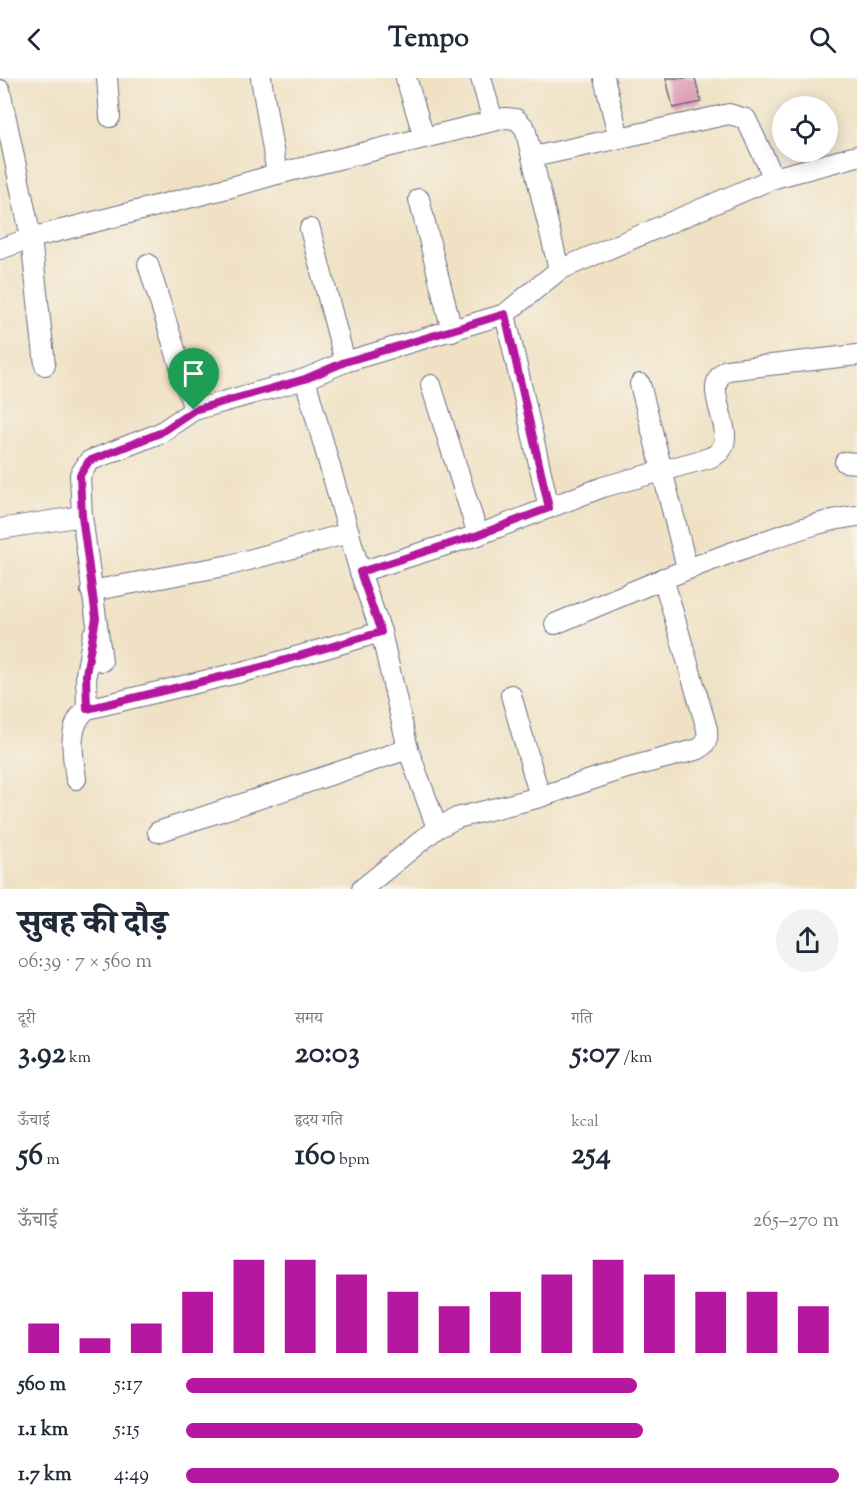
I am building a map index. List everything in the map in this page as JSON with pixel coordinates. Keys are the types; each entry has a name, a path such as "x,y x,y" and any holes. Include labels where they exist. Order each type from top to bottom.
{"street":[{"path":"107,78 110,117"},
{"path":"261,78 277,174"},
{"path":"406,78 424,137"},
{"path":"481,78 493,120"},
{"path":"604,78 620,138"},
{"path":"0,90 31,238 45,365"},
{"path":"533,157 729,114 746,119 774,178"},
{"path":"0,249 31,238 277,174 505,118 516,119 525,128 560,270"},
{"path":"102,661 82,516 80,475 89,461 160,433 194,410 305,379 345,362 505,314 560,270 774,178 857,156"},
{"path":"419,199 452,331"},
{"path":"310,229 345,362"},
{"path":"148,264 194,410"},
{"path":"505,314 549,508"},
{"path":"360,572 478,535 603,488 709,458 720,452 725,441 715,385 720,374 726,370 857,356"},
{"path":"305,379 360,572 381,632 408,748 437,828"},
{"path":"640,384 687,568"},
{"path":"431,385 478,535"},
{"path":"0,529 82,516"},
{"path":"555,624 687,568 790,532 857,516"},
{"path":"92,591 230,565 349,533"},
{"path":"362,889 437,828 457,818 540,797 623,769 699,749 706,744 707,729 663,578"},
{"path":"87,709 86,674 96,618"},
{"path":"76,779 71,744 81,714 87,709 254,669 381,632"},
{"path":"511,695 540,797"},
{"path":"158,832 408,748"}],"building":[{"path":"666,78 695,78 701,102 673,108"}],"route":[{"path":"505,314 549,508 478,535 360,572 381,632 254,669 87,709 86,674 96,618 82,516 80,475 89,461 160,433 194,410 305,379 345,362 505,314"}]}
